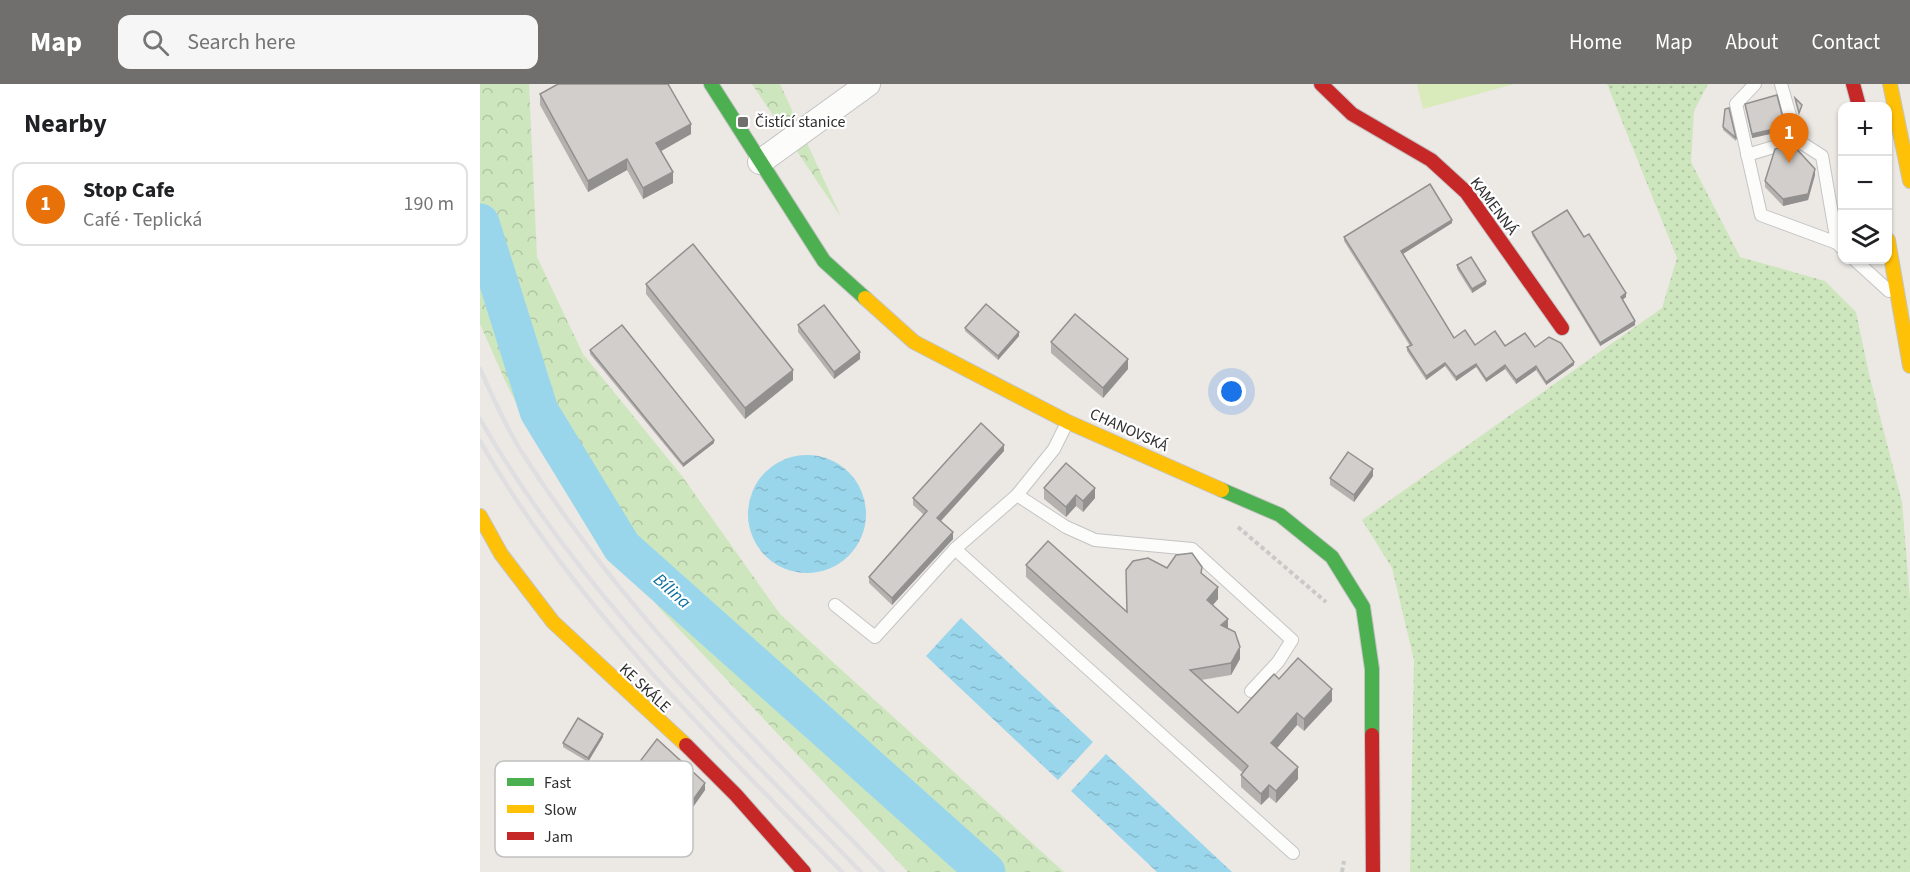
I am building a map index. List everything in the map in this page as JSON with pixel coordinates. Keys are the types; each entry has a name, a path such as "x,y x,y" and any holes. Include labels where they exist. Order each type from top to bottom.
{"main road":[{"name":"CHANOVSKÁ","path":"711,84 824,261 914,342 1068,422 1280,515 1332,557 1350,582 1363,607 1372,669 1373,872"},
{"name":"KAMENNÁ","path":"1321,84 1352,114 1431,160 1466,192 1562,328"},
{"path":"1853,84 1858,102"},
{"path":"1890,84 1910,181"},
{"path":"1892,264 1910,366"},
{"name":"KE SKÁLE","path":"480,516 493,545 551,621 650,716 712,771 804,872"}],"street":[{"path":"760,162 868,84"}],"lane":[{"path":"1755,84 1736,104 1761,215 1838,244"},
{"path":"1781,84 1797,140 1822,156 1838,235"},
{"path":"1747,155 1797,140"},
{"path":"1859,264 1899,301"},
{"path":"835,605 875,637 955,549 1017,495 1054,449 1068,422"},
{"path":"1017,495 1066,527 1095,540 1192,549 1293,640 1278,662 1251,691"},
{"path":"955,549 1293,853"}],"path":[{"path":"1233,523 1333,607"},
{"path":"1342,872 1345,855"}],"green space":[{"path":"480,84 529,84 537,257 583,354 682,476 780,614 1064,872 908,872 661,610 598,532 537,443 507,385 480,324"},
{"path":"752,84 780,84 841,217"},
{"path":"1417,84 1514,84 1423,109"},
{"path":"1607,84 1708,84 1694,111 1691,162 1740,257 1825,281 1856,312 1869,374 1902,502 1910,600 1910,872 1410,872 1414,660 1392,568 1362,520 1662,308 1677,258"}],"water":[{"path":"807,455 830,459 849,472 862,491 866,514 862,537 849,556 830,569 807,573 784,569 765,556 752,537 748,514 752,491 765,472 784,459"},
{"path":"961,618 1093,742 1058,780 926,656"},
{"path":"1106,754 1232,872 1157,872 1071,791"}],"building":[{"path":"558,84 668,84 691,124 656,143 673,172 643,188 627,159 588,181 540,94"},
{"path":"1777,95 1785,126 1775,129 1779,133 1771,135 1770,130 1752,134 1745,104"},
{"path":"1795,98 1802,105 1799,113"},
{"path":"1729,108 1736,138 1723,127 1725,109"},
{"path":"1792,144 1815,169 1808,194 1783,199 1765,181 1775,149"},
{"path":"1430,184 1452,220 1401,251 1454,338 1465,330 1475,345 1495,331 1505,346 1525,333 1535,347 1549,337 1561,343 1574,362 1546,382 1536,366 1516,380 1505,365 1486,379 1476,364 1456,377 1445,363 1426,376 1407,347 1412,345 1344,237"},
{"path":"1567,210 1584,237 1589,234 1626,293 1621,297 1635,321 1600,343 1532,232"},
{"path":"693,244 793,370 745,408 646,284"},
{"path":"1471,257 1486,281 1472,289 1457,265"},
{"path":"986,304 1019,332 998,356 965,328"},
{"path":"824,305 860,352 834,372 798,325"},
{"path":"1075,314 1128,359 1103,388 1051,342"},
{"path":"622,325 714,440 683,464 590,350"},
{"path":"981,423 1004,445 937,518 953,532 892,598 869,577 927,511 913,498"},
{"path":"1348,452 1373,469 1354,495 1330,478"},
{"path":"1066,463 1095,488 1083,501 1076,495 1066,507 1044,488"},
{"path":"1048,541 1127,612 1126,570 1133,561 1148,558 1167,568 1176,555 1192,553 1202,567 1201,573 1218,587 1207,600 1228,619 1221,625 1235,632 1240,647 1231,663 1190,670 1238,713 1274,674 1279,679 1298,658 1332,689 1304,719 1297,713 1271,743 1298,767 1276,791 1269,785 1261,794 1241,775 1248,766 1026,565"},
{"path":"578,718 603,734 588,758 563,743"},
{"path":"657,739 681,761 642,761"},
{"path":"693,772 705,783 693,800"}],"waterway":[{"name":"Bílina","path":"480,223 539,411 622,547 986,872"}],"railway":[{"path":"480,369 505,423 523,454 603,567 692,672 883,872"},
{"path":"480,419 519,482 607,601 706,712 861,872"},
{"path":"480,441 517,501 601,614 695,720 842,872"}],"traffic: fast":[{"path":"711,84 824,261 865,298"},
{"path":"1222,490 1280,515 1332,557 1363,607 1372,669 1372,735"}],"traffic: slow":[{"path":"1890,84 1910,181"},
{"path":"1892,263 1910,366"},
{"path":"865,298 914,342 1068,422 1222,490"},
{"path":"480,516 501,554 553,622 686,745"}],"traffic: jam":[{"path":"1321,84 1352,114 1431,160 1466,192 1562,328"},
{"path":"1853,84 1858,102"},
{"path":"1372,735 1373,872"},
{"path":"686,745 736,795 804,872"}],"place":[{"name":"Čistící stanice","path":"743,122"},
{"name":"Stop Cafe","path":"1789,163"}]}
